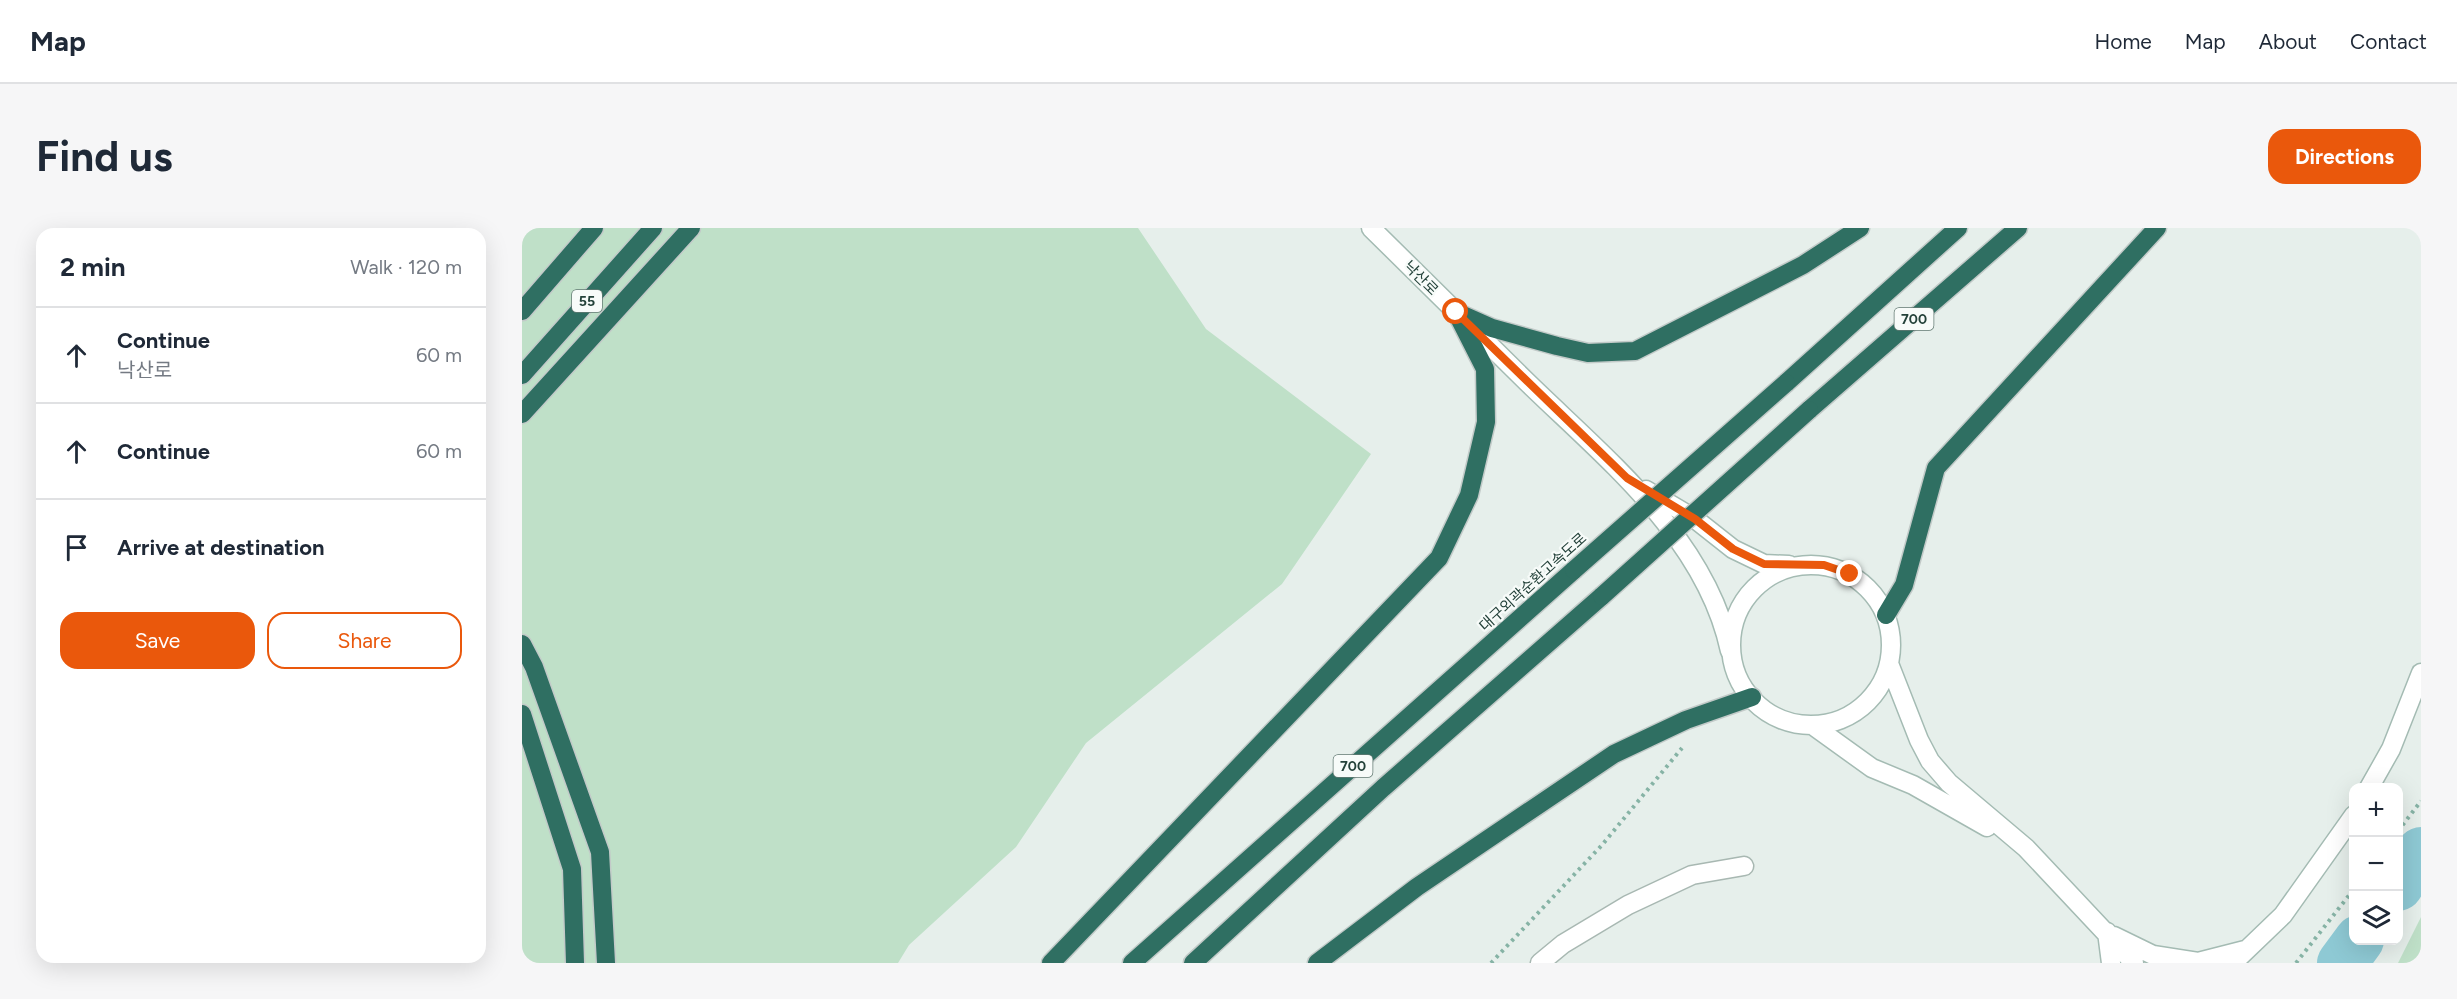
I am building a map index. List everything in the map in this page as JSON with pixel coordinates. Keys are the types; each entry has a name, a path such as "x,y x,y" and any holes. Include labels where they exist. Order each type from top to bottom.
{"highway":[{"path":"522,311 594,228"},
{"name":"55","path":"522,375 653,228"},
{"path":"522,414 691,228"},
{"path":"1456,312 1492,328 1588,353 1635,351 1803,265 1860,228"},
{"name":"대구외곽순환고속도로","path":"1132,963 1958,228"},
{"name":"700","path":"1193,963 1383,788 2018,228"},
{"path":"1886,615 1904,585 1936,468 2157,228"},
{"path":"1051,963 1439,558 1469,495 1486,422 1485,369 1456,312"},
{"path":"522,644 534,668 600,852 606,963"},
{"path":"1317,963 1417,887 1614,754 1681,723 1752,697"},
{"path":"522,714 573,869 575,963"}],"main road":[{"name":"낙산로","path":"1371,228 1627,478"},
{"path":"1627,478 1695,519 1733,549 1764,564 1824,565 1850,574 1872,592 1886,615 1892,640 1890,666 1880,690 1863,709 1840,722 1815,727 1789,724 1742,689 1733,670 1730,651 1716,604 1677,538 1627,478"},
{"path":"1730,651 1734,616 1749,592 1770,575 1796,566"},
{"path":"1890,666 1918,740 1930,761 1949,783 2026,848 2134,963"},
{"path":"2372,783 2391,749 2421,673"},
{"path":"1815,727 1872,768 1913,785 2026,848"},
{"path":"2233,963 2283,915 2349,822"},
{"path":"1540,963 1563,945 1639,900 1692,875 1744,866"},
{"path":"2107,932 2153,955 2198,962 2247,950"},
{"path":"2107,932 2111,963"}],"path":[{"path":"1491,963 1602,845 1682,748 1681,723"},
{"path":"2403,824 2421,801"},
{"path":"2296,963 2352,891"}],"green space":[{"path":"522,228 1138,228 1206,329 1371,454 1282,584 1086,743 1016,847 909,945 898,963 522,963"},
{"path":"2421,917 2421,963 2398,963"}],"waterway":[{"path":"2403,879 2421,852"},
{"path":"2342,963 2355,945"}],"route":[{"path":"1456,312 1627,478 1695,519 1733,549 1764,564 1824,565 1850,574"}]}
